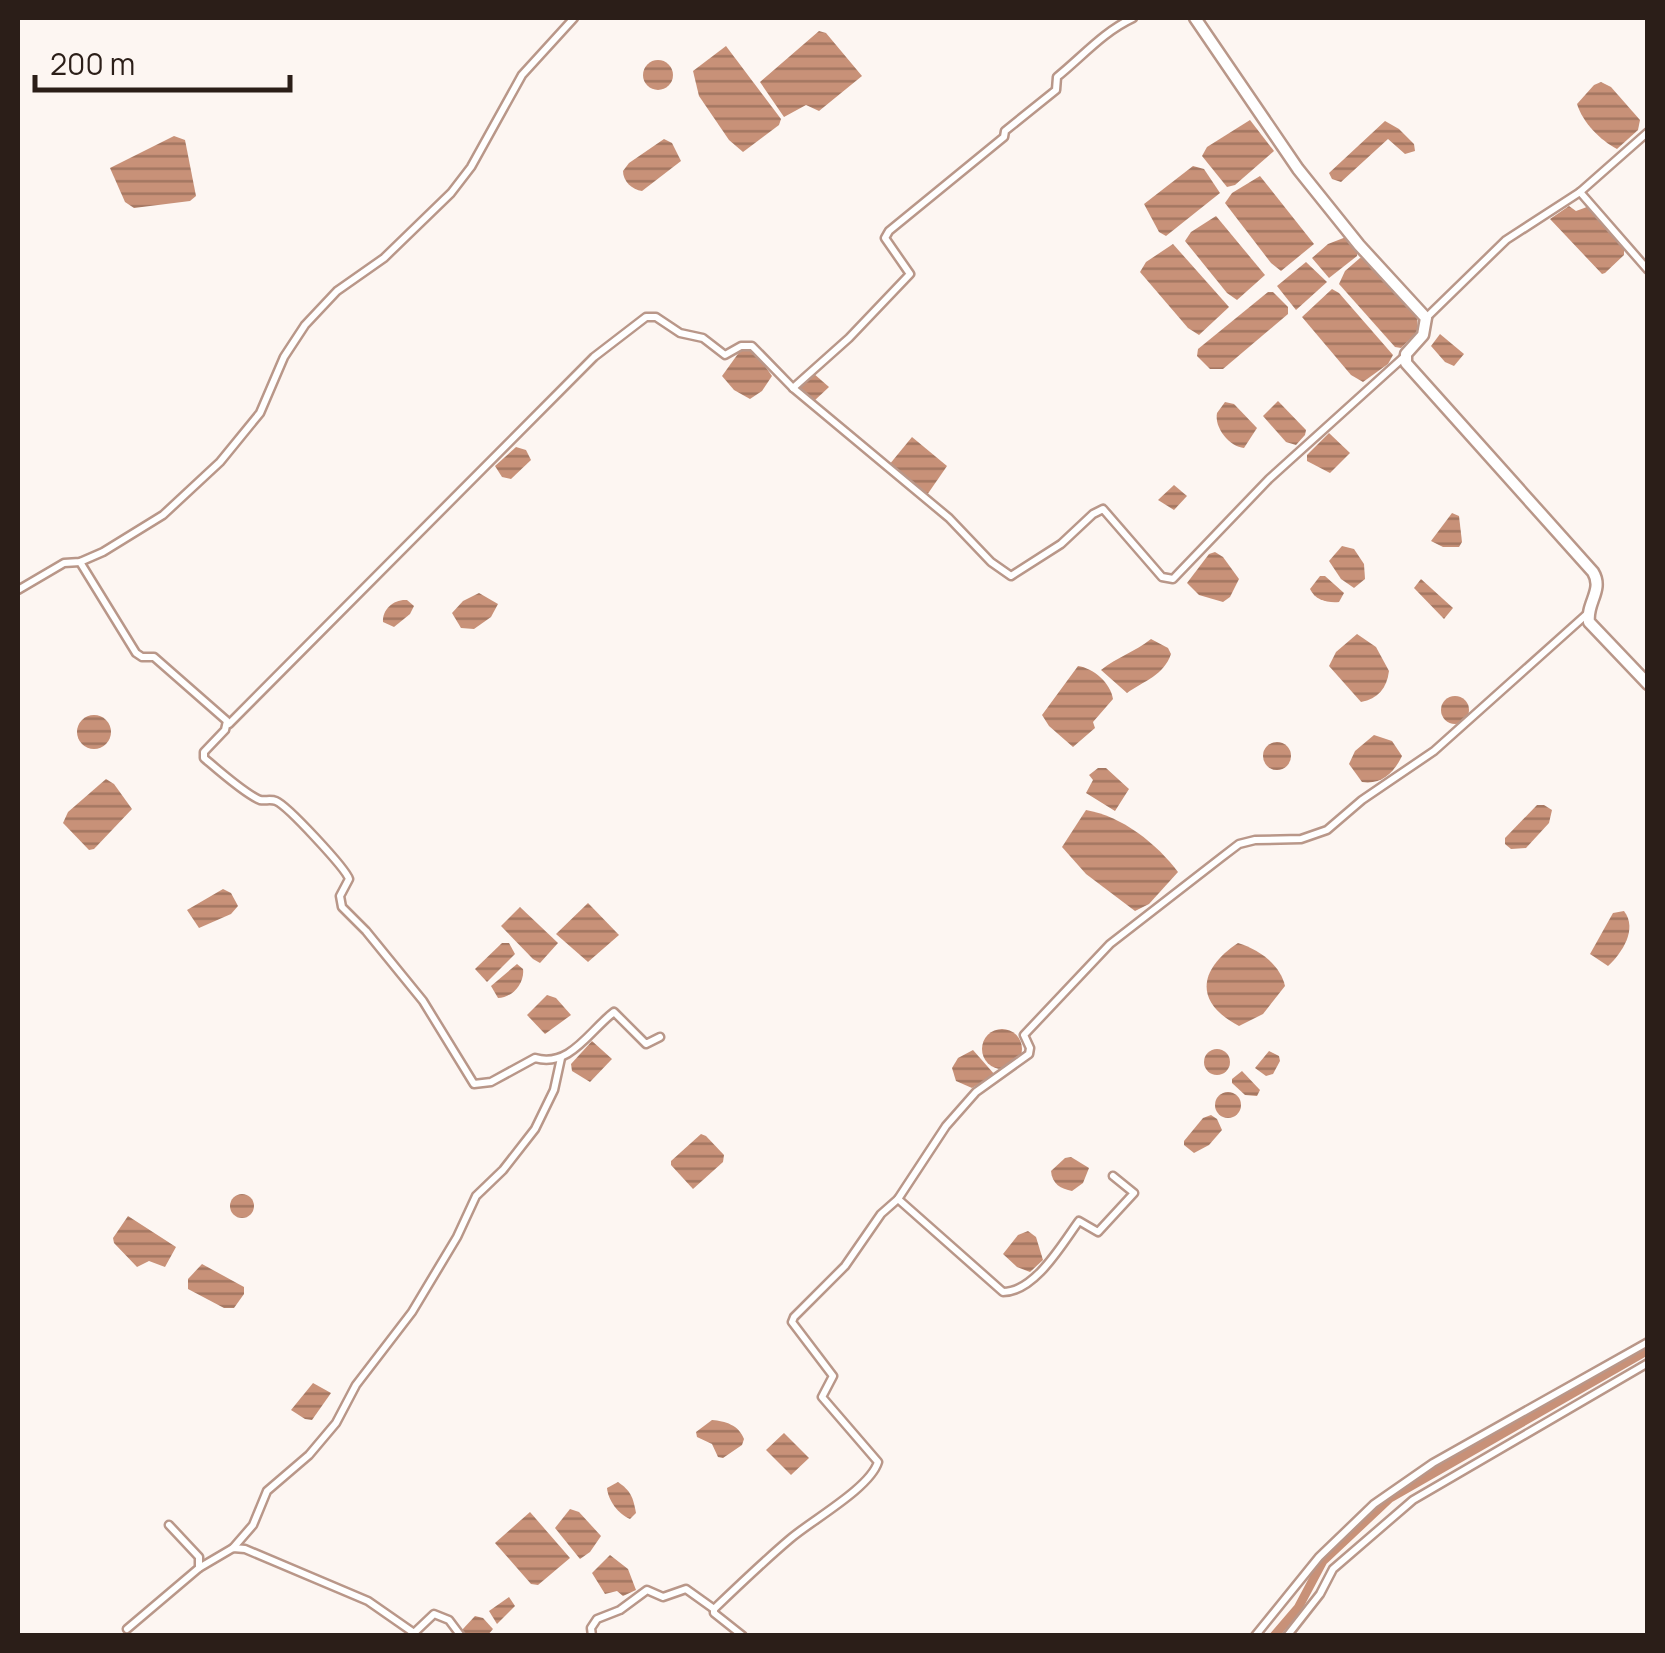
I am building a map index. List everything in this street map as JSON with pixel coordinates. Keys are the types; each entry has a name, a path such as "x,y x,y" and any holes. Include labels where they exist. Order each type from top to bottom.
{"main road":[{"path":"1196,18 1298,170 1358,245 1426,318 1423,335 1404,357 1410,368 1593,572 1598,586 1588,614 1591,625 1648,684"}],"street":[{"path":"18,590 64,563 80,562 104,552 163,515 220,462 260,412 284,356 305,325 337,291 384,258 451,193 471,167 522,75 574,18"},
{"path":"793,388 849,338 910,274 885,238 889,231 974,164 1004,137 1005,131 1056,90 1056,77 1088,52 1093,42 1115,25 1133,18"},
{"path":"1426,318 1506,240 1580,192 1648,132"},
{"path":"1580,192 1648,270"},
{"path":"660,1037 646,1044 614,1012 561,1058 550,1062 534,1058 492,1082 472,1082 423,1001 342,906 340,896 348,879 346,870 275,800 260,800 204,758 204,752 229,724 594,358 646,317 656,316 680,333 703,338 725,355 742,346 752,346 793,388 950,518 1006,573 1012,576 1032,565 1103,509 1162,577 1169,580 1268,479 1404,357"},
{"path":"80,562 136,653 154,657 229,724"},
{"path":"714,1609 770,1556 876,1469 878,1462 822,1396 833,1376 792,1322 844,1266 881,1214 898,1200 946,1126 976,1092 1028,1054 1030,1048 1024,1035 1110,944 1240,844 1269,838 1314,837 1327,830 1362,800 1434,751 1588,614"},
{"path":"127,1629 199,1568 233,1548 252,1526 268,1492 336,1423 356,1385 412,1312 476,1196 535,1130 554,1090 561,1058"},
{"path":"898,1200 1003,1292 1014,1292 1032,1278 1079,1221 1098,1232 1110,1222 1134,1193 1113,1176"},
{"path":"1255,1636 1319,1557 1374,1504 1433,1464 1648,1342"},
{"path":"1287,1636 1320,1594 1333,1569 1413,1500 1648,1363"},
{"path":"169,1525 199,1557 199,1568"},
{"path":"233,1548 245,1549 333,1584 368,1601 414,1632 434,1614 449,1620 461,1636"},
{"path":"592,1636 591,1628 597,1618 620,1610 648,1590 663,1597 686,1589 743,1636"}],"shaded area":[{"path":"819,31 826,33 862,76 819,111 806,105 784,117 760,82"},
{"path":"726,46 781,119 779,125 743,152 729,140 699,96 693,71"},
{"path":"658,60 669,64 673,75 669,86 658,90 647,86 643,75 647,64"},
{"path":"1601,82 1611,87 1640,120 1638,130 1617,149 1593,130 1577,104"},
{"path":"1250,120 1274,151 1235,185 1227,187 1202,156 1207,147"},
{"path":"1385,121 1414,144 1415,151 1405,154 1388,139 1341,182 1332,179 1329,173"},
{"path":"174,136 185,140 196,196 190,201 134,208 125,202 110,168"},
{"path":"664,139 672,143 681,161 642,191 632,187 623,171"},
{"path":"1193,166 1204,169 1220,193 1166,236 1159,232 1144,204"},
{"path":"1260,176 1314,244 1281,271 1225,203 1232,193"},
{"path":"1569,206 1576,211 1587,207 1624,247 1624,255 1605,273 1550,219"},
{"path":"1216,216 1265,275 1237,300 1185,241 1191,232"},
{"path":"1346,237 1358,249 1357,256 1329,278 1312,258 1328,244"},
{"path":"1173,244 1229,307 1199,335 1188,328 1140,272 1146,262"},
{"path":"1360,258 1366,259 1417,314 1418,331 1401,348 1395,347 1339,284 1345,271"},
{"path":"1306,262 1327,282 1296,310 1277,286"},
{"path":"1332,289 1393,355 1388,364 1363,382 1351,375 1302,317"},
{"path":"1268,292 1288,307 1288,314 1223,369 1210,369 1197,356 1198,349"},
{"path":"1440,334 1464,354 1454,366 1431,346"},
{"path":"747,348 756,353 772,376 762,391 750,399 734,390 722,376 740,351"},
{"path":"813,373 829,387 813,402 798,388"},
{"path":"1278,401 1306,430 1296,445 1286,442 1263,416"},
{"path":"1225,402 1234,404 1257,428 1244,448 1229,440 1218,425 1217,413"},
{"path":"1329,433 1350,453 1330,473 1307,461 1307,455"},
{"path":"912,437 947,466 927,495 889,465"},
{"path":"516,447 526,450 531,460 511,479 502,477 495,466"},
{"path":"1174,485 1187,496 1174,510 1158,500"},
{"path":"1452,513 1459,516 1462,542 1459,547 1443,547 1431,541"},
{"path":"1342,546 1354,549 1364,564 1365,579 1354,588 1341,579 1329,561"},
{"path":"1215,552 1239,579 1223,602 1199,595 1187,583 1209,554"},
{"path":"1320,576 1344,593 1339,602 1322,600 1312,593 1310,589"},
{"path":"1421,579 1453,608 1444,619 1414,588"},
{"path":"479,593 498,604 491,617 474,629 461,628 452,613 463,601"},
{"path":"407,600 414,606 410,614 394,627 383,622 390,606"},
{"path":"1357,634 1376,647 1389,671 1381,692 1361,702 1329,666 1336,652"},
{"path":"1151,639 1168,648 1168,661 1153,677 1127,693 1101,670"},
{"path":"1078,666 1100,677 1113,699 1093,722 1095,728 1073,747 1042,715"},
{"path":"1455,696 1465,700 1469,710 1465,720 1455,724 1445,720 1441,710 1445,700"},
{"path":"94,715 106,720 111,732 106,744 94,749 82,744 77,732 82,720"},
{"path":"1374,735 1392,741 1402,756 1386,776 1375,782 1362,782 1349,764 1355,751"},
{"path":"1277,742 1287,746 1291,756 1287,766 1277,770 1267,766 1263,756 1267,746"},
{"path":"1098,768 1106,768 1129,789 1115,811 1086,793 1093,780 1089,775"},
{"path":"106,779 132,809 89,850 63,823 68,812"},
{"path":"1537,805 1552,810 1549,823 1526,848 1511,849 1505,838"},
{"path":"1086,810 1113,818 1138,833 1178,872 1149,904 1135,911 1086,874 1062,847"},
{"path":"223,889 231,893 238,906 231,914 199,928 187,910"},
{"path":"588,903 619,935 588,962 556,934"},
{"path":"520,907 558,943 540,963 501,926"},
{"path":"1624,911 1629,933 1608,966 1590,954 1613,913"},
{"path":"502,943 509,943 515,954 487,982 475,969"},
{"path":"1238,943 1267,959 1285,986 1263,1014 1239,1026 1214,1007 1207,985 1215,964"},
{"path":"517,964 523,969 520,984 513,993 498,998 491,986"},
{"path":"547,995 556,998 571,1015 545,1034 527,1015"},
{"path":"1002,1029 1016,1035 1022,1049 1016,1063 1002,1069 988,1063 982,1049 988,1035"},
{"path":"592,1041 612,1059 590,1082 572,1071 571,1064"},
{"path":"1217,1049 1226,1053 1230,1062 1226,1071 1217,1075 1208,1071 1204,1062 1208,1053"},
{"path":"973,1050 995,1075 972,1088 956,1081 952,1068 958,1058"},
{"path":"1269,1051 1279,1056 1280,1061 1273,1074 1266,1076 1255,1068"},
{"path":"1242,1071 1260,1090 1257,1096 1245,1095 1232,1083"},
{"path":"1228,1092 1237,1096 1241,1105 1237,1114 1228,1118 1219,1114 1215,1105 1219,1096"},
{"path":"1211,1115 1222,1130 1209,1145 1194,1153 1184,1141 1203,1118"},
{"path":"701,1134 724,1155 723,1162 693,1189 671,1161"},
{"path":"1071,1157 1089,1168 1083,1183 1072,1191 1058,1185 1051,1171"},
{"path":"242,1194 254,1206 242,1218 230,1206"},
{"path":"128,1216 176,1247 165,1267 149,1261 137,1267 114,1243 113,1238"},
{"path":"1028,1231 1036,1237 1043,1260 1030,1272 1017,1267 1003,1254 1018,1235"},
{"path":"202,1264 244,1287 244,1294 234,1308 224,1308 188,1289 188,1279"},
{"path":"313,1383 331,1393 312,1420 291,1410"},
{"path":"712,1420 731,1425 744,1439 742,1445 723,1458 718,1457 712,1444 697,1437 696,1432"},
{"path":"784,1433 809,1458 791,1475 766,1450"},
{"path":"618,1482 632,1499 636,1513 630,1519 618,1510 608,1493 607,1488"},
{"path":"570,1509 579,1512 601,1536 580,1559 555,1528"},
{"path":"530,1512 570,1558 538,1585 531,1584 495,1543"},
{"path":"610,1555 628,1569 636,1590 623,1596 617,1591 605,1594 592,1573"},
{"path":"509,1597 515,1606 497,1624 489,1611"},
{"path":"475,1616 483,1618 493,1629 487,1636 463,1634 462,1630"}],"waterway":[{"path":"1274,1636 1298,1608 1323,1561 1390,1498 1648,1350"}]}
